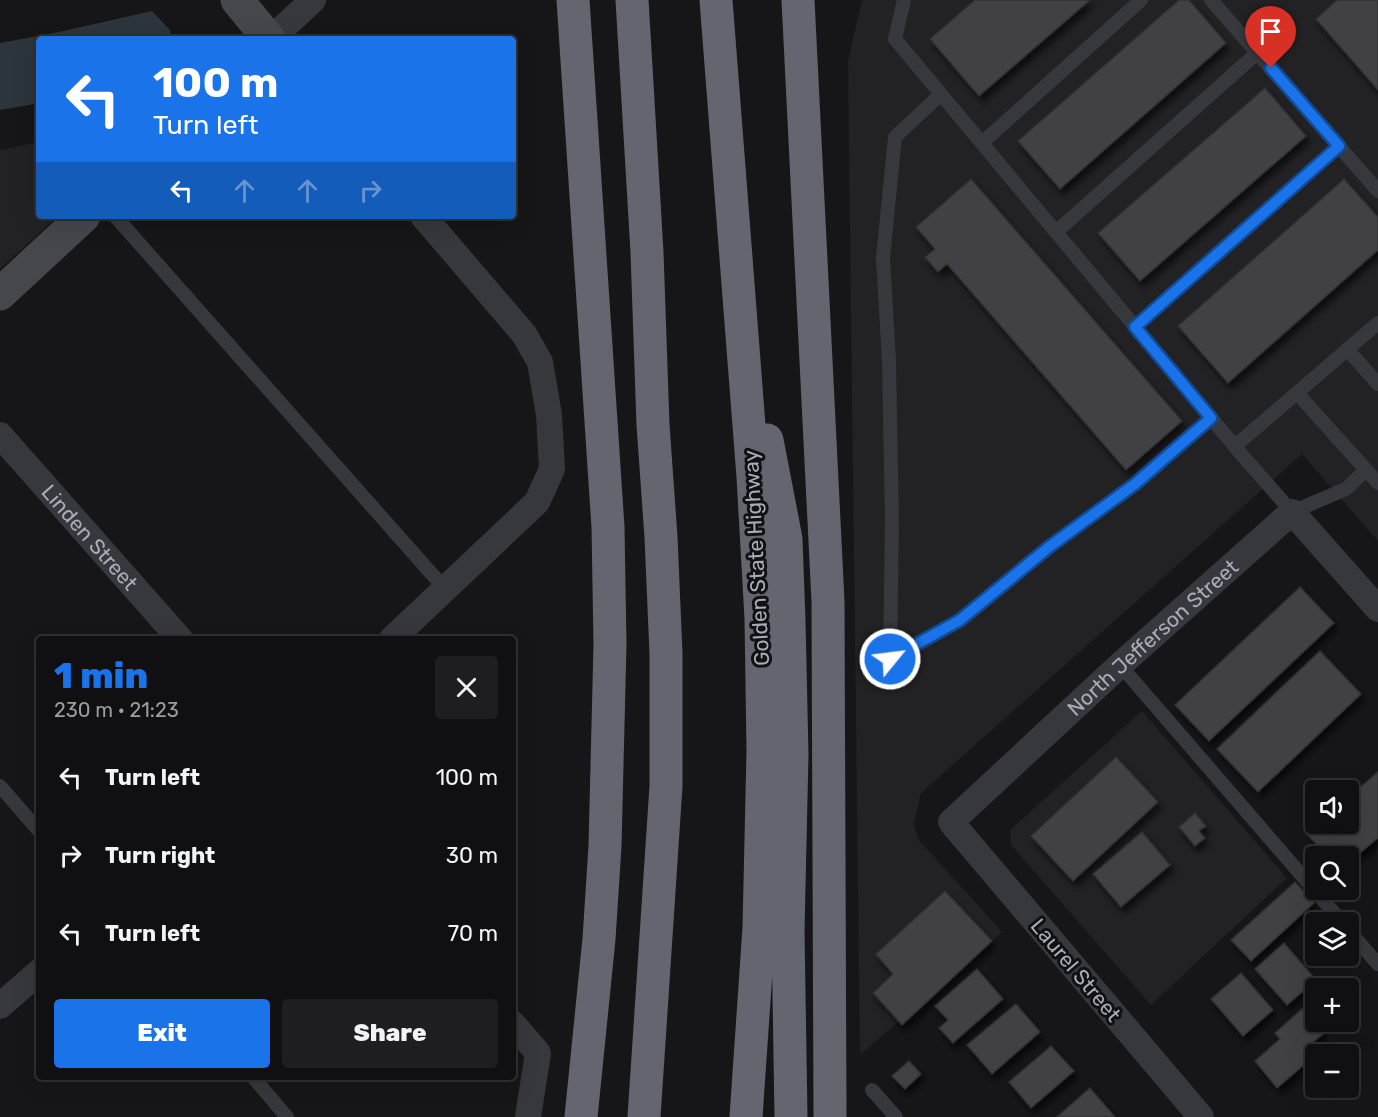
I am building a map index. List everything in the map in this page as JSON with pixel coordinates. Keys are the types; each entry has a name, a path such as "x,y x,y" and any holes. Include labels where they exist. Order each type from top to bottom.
{"highway":[{"path":"573,0 608,527 609,644 605,846 599,939 581,1117"},
{"path":"632,0 647,252 653,425 666,654 666,786 644,1117"},
{"name":"Golden State Highway","path":"716,0 753,477 761,618 763,751 759,928 746,1117"},
{"path":"798,0 828,601 830,1117"},
{"path":"739,288 786,539 792,754 788,931 790,1117"},
{"path":"624,1117 653,976"}],"street":[{"path":"237,0 267,36"},
{"path":"273,36 313,0"},
{"path":"0,294 81,219"},
{"path":"395,636 537,502 552,469 549,415 540,362 524,334 426,219"},
{"name":"Linden Street","path":"0,435 177,636"},
{"path":"1292,512 1378,609"},
{"name":"North Jefferson Street","path":"951,822 1120,665 1292,512"},
{"name":"Laurel Street","path":"951,822 1201,1117"},
{"path":"0,1006 36,975"},
{"path":"516,1027 538,1053 528,1117"}],"lane":[{"path":"904,0 895,39 1292,512"},
{"path":"982,143 1141,0"},
{"path":"1211,0 1378,191"},
{"path":"1056,232 1257,53"},
{"path":"941,94 895,137 883,258 890,361 892,509 890,659 960,620 1049,547 1135,484 1211,418"},
{"path":"1135,327 1339,146"},
{"path":"118,219 446,590"},
{"path":"1235,446 1378,323"},
{"path":"1347,349 1378,384"},
{"path":"1297,393 1378,483"},
{"name":"North Jefferson Street","path":"1292,512 1346,489 1366,470"},
{"path":"1120,665 1333,912"},
{"path":"0,786 36,828"},
{"path":"1359,942 1378,964"},
{"path":"256,1080 287,1117"},
{"path":"872,1090 896,1117"}],"shaded area":[{"path":"862,0 1378,0 1378,541 1302,454 921,793 914,823 918,839 1002,932 860,1055 848,61"},
{"path":"152,11 170,30 171,36 38,36"},
{"path":"36,36 36,104 0,110 0,43"},
{"path":"36,143 36,219 55,219 0,269 0,150"},
{"path":"1142,711 1287,878 1151,1005 1011,845 1010,830"}],"building":[{"path":"975,0 1090,0 979,96 930,39"},
{"path":"1179,0 1189,0 1226,43 1060,189 1018,141"},
{"path":"1337,0 1378,0 1378,90 1316,19"},
{"path":"1265,88 1306,136 1140,281 1098,233"},
{"path":"971,179 1182,421 1126,470 947,264 938,272 925,257 935,249 916,227"},
{"path":"1344,179 1378,217 1378,250 1228,383 1178,326"},
{"path":"1300,587 1334,623 1209,741 1175,705"},
{"path":"1320,651 1361,694 1258,792 1217,749"},
{"path":"1116,757 1158,802 1073,881 1031,836"},
{"path":"1378,772 1378,838 1359,854 1359,846 1318,846 1307,834 1359,834 1359,788"},
{"path":"1195,813 1206,826 1199,831 1205,838 1195,846 1179,827"},
{"path":"1142,832 1170,865 1121,907 1093,874"},
{"path":"1295,882 1305,893 1305,900 1311,900 1314,903 1251,961 1231,940"},
{"path":"945,891 992,941 902,1025 873,993 893,974 876,954"},
{"path":"1284,943 1314,978 1305,978 1305,989 1287,1005 1255,969"},
{"path":"977,969 1003,999 953,1043 939,1028 948,1020 935,1006"},
{"path":"1241,973 1273,1010 1243,1036 1211,999"},
{"path":"1016,1004 1040,1032 992,1074 967,1045"},
{"path":"1302,1009 1305,1013 1305,1032 1321,1032 1323,1034 1313,1044 1305,1044 1305,1064 1277,1088 1255,1061 1280,1039 1275,1033"},
{"path":"1051,1046 1074,1071 1031,1108 1009,1082"},
{"path":"909,1061 921,1074 905,1089 892,1076"},
{"path":"1090,1088 1115,1117 1057,1117"}],"route":[{"path":"890,659 960,620 1049,547 1135,484 1211,418 1135,327 1339,146 1271,68"}]}
